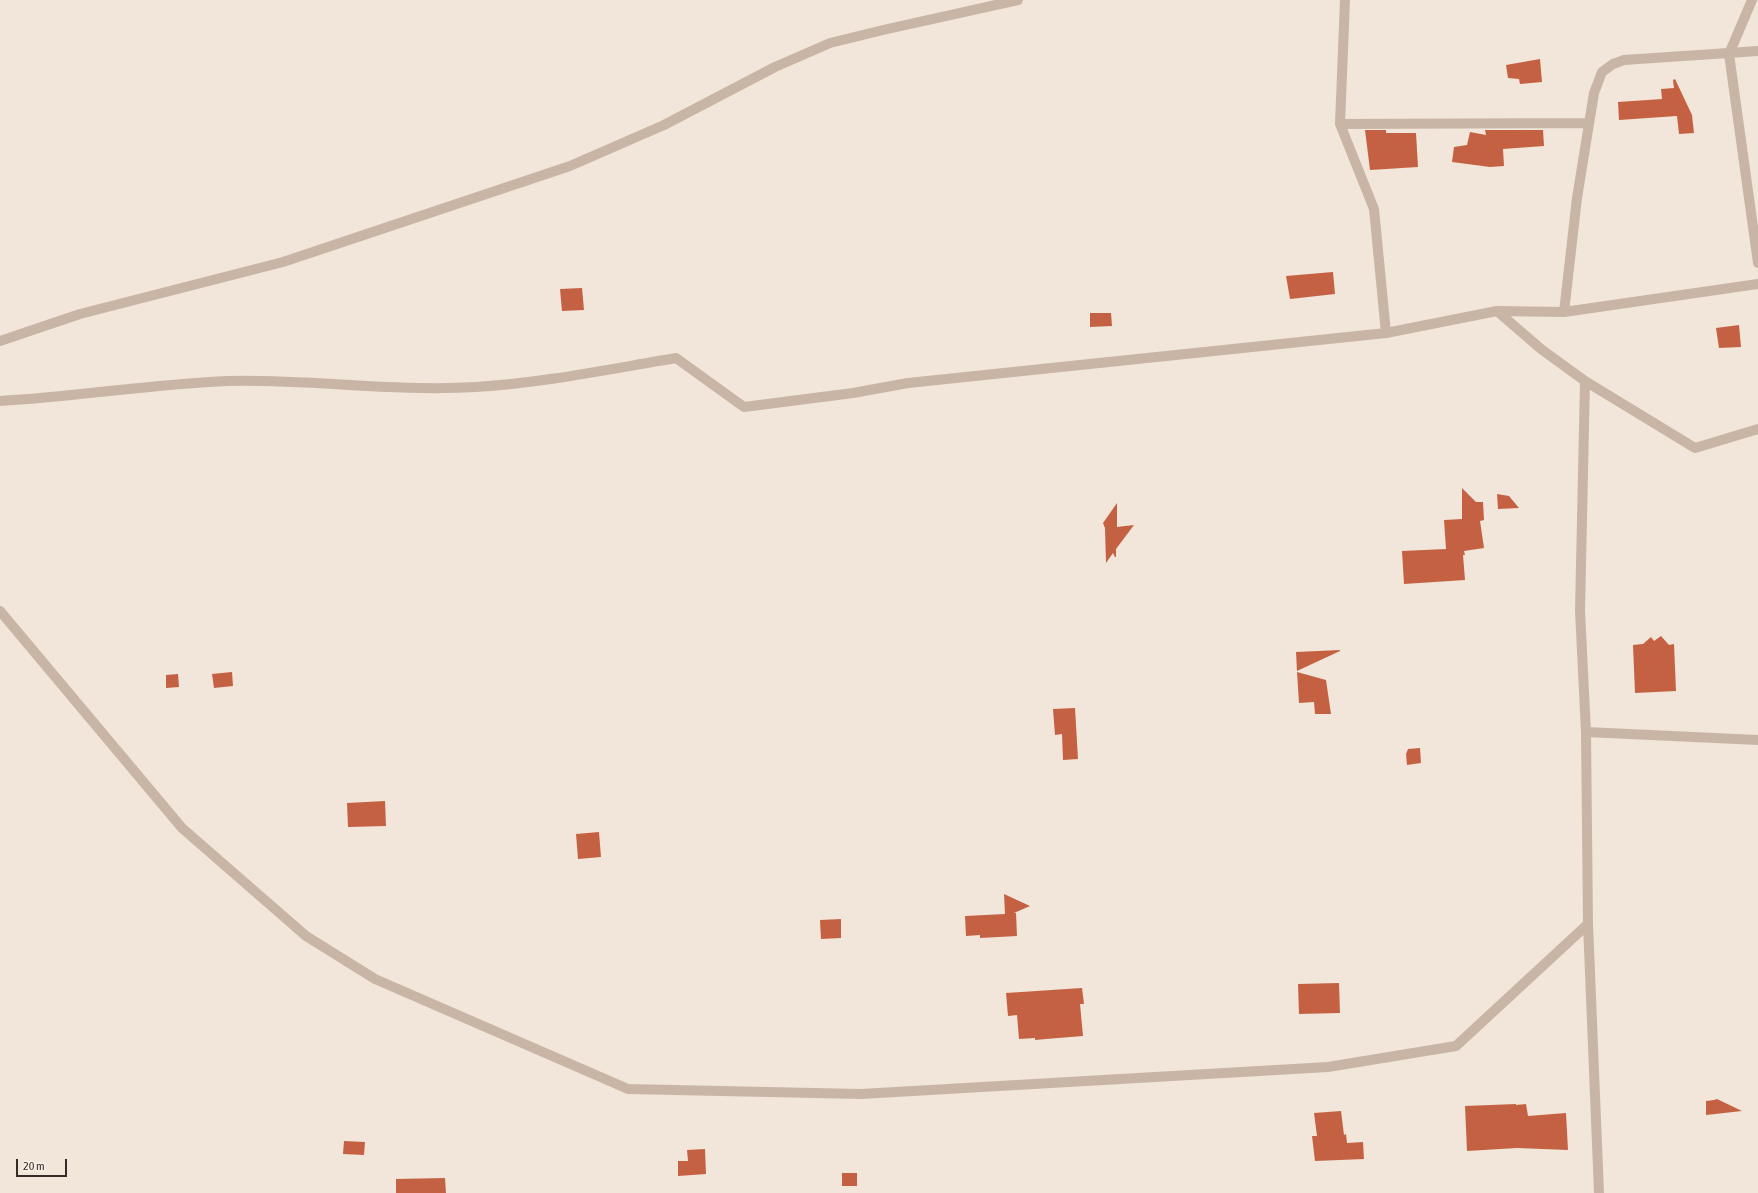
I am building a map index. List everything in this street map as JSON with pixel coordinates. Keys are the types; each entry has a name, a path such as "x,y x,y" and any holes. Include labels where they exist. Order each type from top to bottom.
{"street":[{"path":"0,341 80,314 283,262 570,166 664,125 774,67 830,43 1018,0"},
{"path":"1345,0 1340,124 1374,209 1386,333"},
{"path":"1752,0 1729,54 1758,263"},
{"path":"1564,312 1577,198 1594,93 1602,72 1613,64 1624,60 1758,51"},
{"path":"1340,124 1589,123"},
{"path":"0,401 168,384 229,381 274,381 408,388 476,387 554,378 676,358 744,407 853,393 908,383 1386,333 1497,311 1564,312 1758,284"},
{"path":"1497,311 1541,349 1585,381 1695,448 1758,429"},
{"path":"1585,381 1580,611 1586,732 1588,924 1599,1193"},
{"path":"0,611 182,828 306,936 375,979 628,1089 861,1094 1328,1067 1456,1046 1588,924"},
{"path":"1586,732 1758,740"}],"building":[{"path":"1540,59 1542,82 1520,84 1519,79 1508,78 1506,65"},
{"path":"1675,79 1692,115 1694,133 1679,134 1677,116 1619,120 1618,102 1662,99 1661,89 1674,88 1673,80"},
{"path":"1365,130 1386,130 1386,133 1416,133 1418,167 1370,170"},
{"path":"1485,130 1543,130 1544,146 1503,149 1504,166 1490,167 1452,162 1454,147 1467,145 1470,132 1486,135"},
{"path":"1333,272 1335,294 1290,299 1286,276"},
{"path":"582,288 584,310 562,311 560,289"},
{"path":"1090,313 1111,313 1112,326 1090,327"},
{"path":"1739,325 1741,347 1719,348 1716,328"},
{"path":"1462,488 1476,502 1483,502 1484,520 1480,521 1484,548 1464,551 1465,580 1404,584 1402,551 1446,549 1444,520 1462,519"},
{"path":"1497,494 1509,496 1519,508 1498,509"},
{"path":"1117,503 1117,527 1134,525 1116,549 1116,557 1113,553 1106,563 1105,528 1103,523"},
{"path":"1661,636 1669,645 1674,644 1676,691 1635,693 1633,645 1643,644 1651,637 1654,641"},
{"path":"1340,651 1297,671 1296,652"},
{"path":"232,672 233,686 214,688 212,674"},
{"path":"1297,672 1326,680 1331,714 1315,714 1314,702 1299,703"},
{"path":"178,674 179,687 166,688 166,675"},
{"path":"1075,708 1078,759 1063,760 1062,734 1055,735 1053,709"},
{"path":"1420,748 1421,763 1407,765 1406,754 1408,749"},
{"path":"385,801 386,826 348,827 347,803"},
{"path":"599,832 601,857 578,859 576,834"},
{"path":"1004,894 1030,906 1014,913 1016,913 1017,936 980,938 980,935 966,936 965,916 1005,914"},
{"path":"841,919 841,938 821,939 820,920"},
{"path":"1339,983 1340,1013 1299,1014 1298,984"},
{"path":"1082,988 1084,1004 1080,1004 1083,1036 1035,1040 1035,1038 1019,1039 1017,1015 1008,1016 1006,993"},
{"path":"1717,1099 1742,1111 1706,1115 1706,1101"},
{"path":"1526,1104 1528,1116 1566,1113 1568,1150 1517,1148 1467,1151 1465,1106"},
{"path":"1341,1111 1344,1135 1346,1134 1347,1143 1363,1142 1364,1159 1315,1161 1312,1136 1317,1136 1314,1113"},
{"path":"344,1141 365,1142 364,1155 343,1154"},
{"path":"705,1149 706,1174 678,1176 678,1161 688,1161 687,1150"},
{"path":"842,1173 857,1173 857,1186 842,1186"},
{"path":"445,1178 446,1193 396,1193 396,1179"}]}
